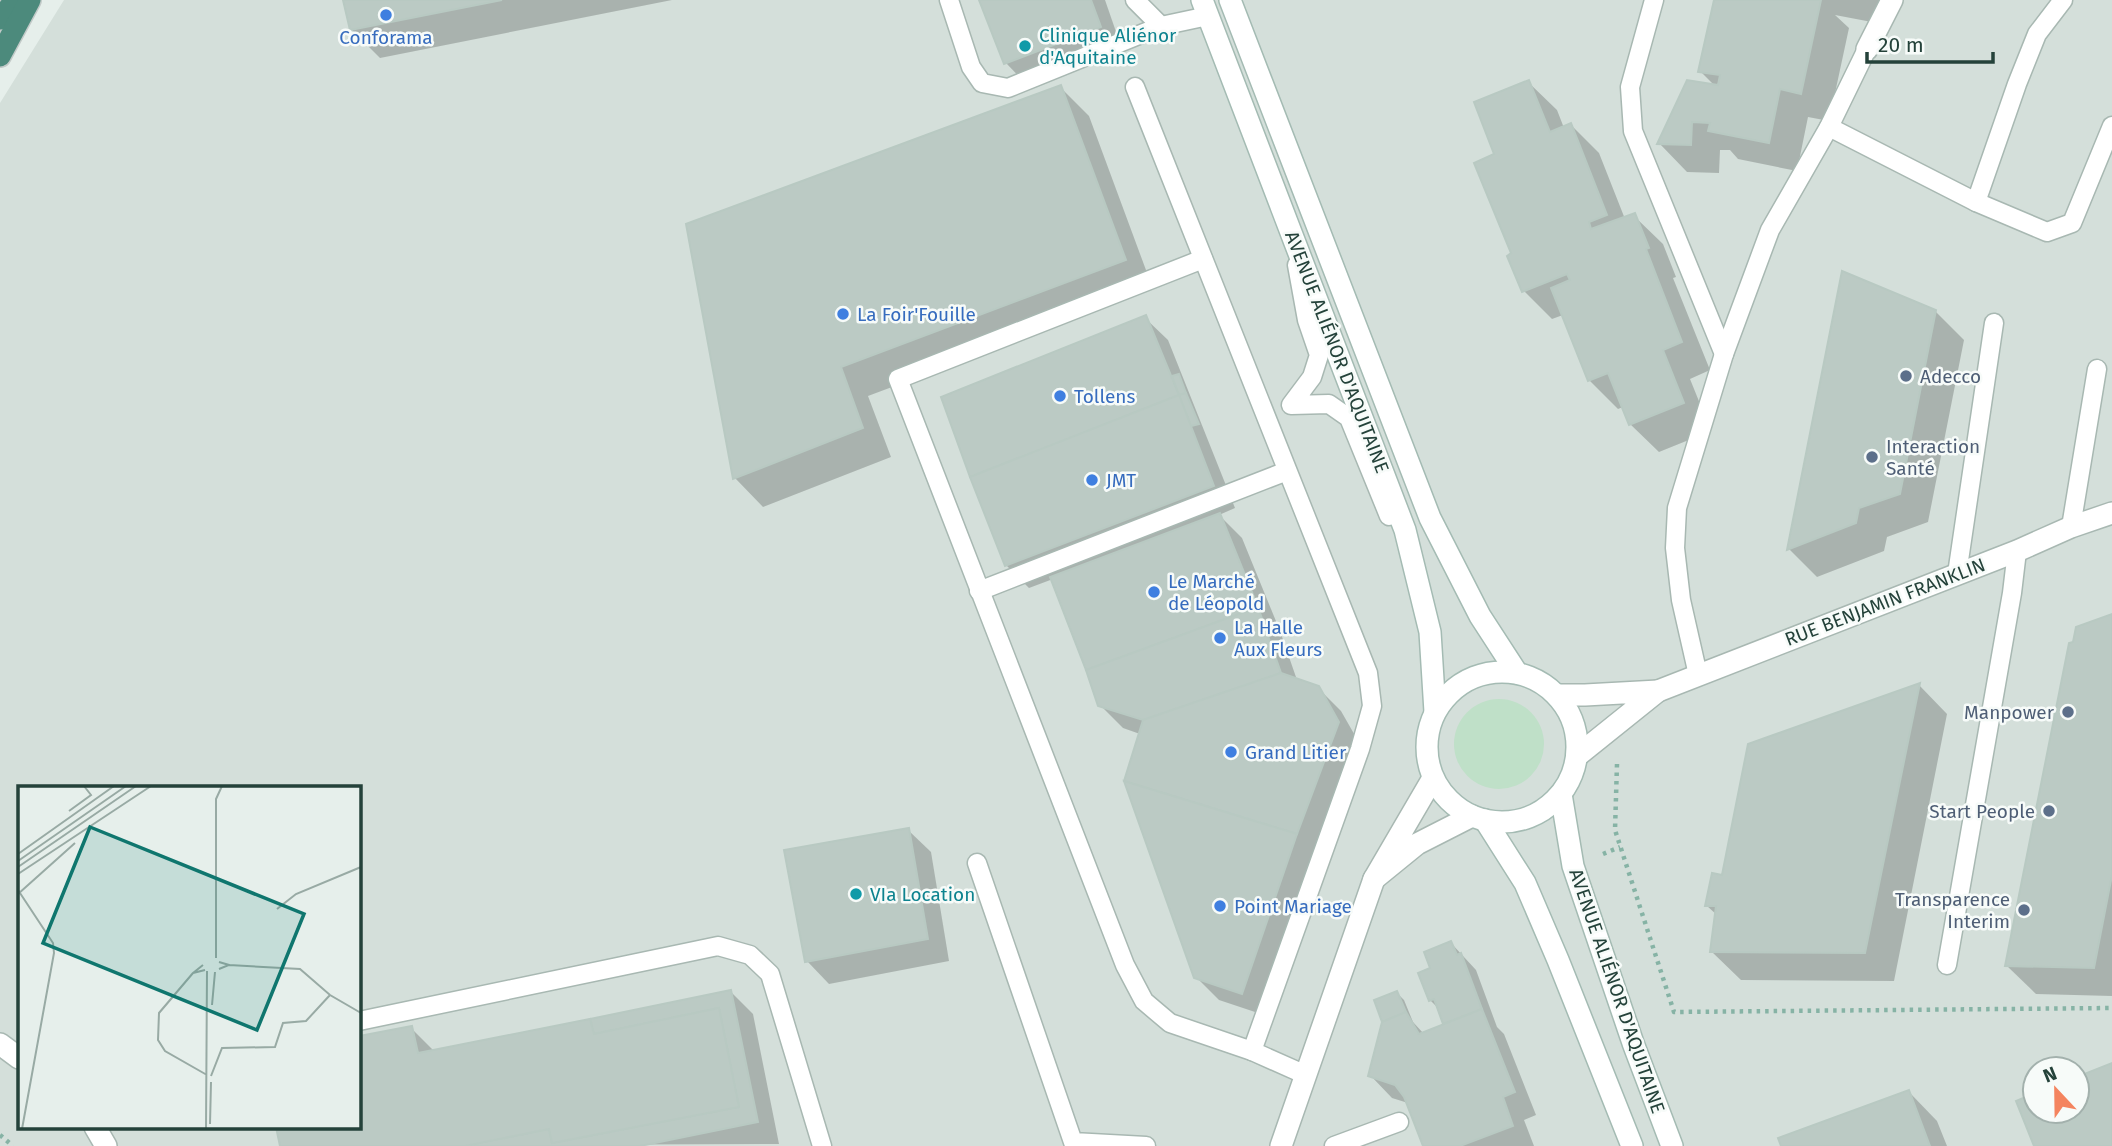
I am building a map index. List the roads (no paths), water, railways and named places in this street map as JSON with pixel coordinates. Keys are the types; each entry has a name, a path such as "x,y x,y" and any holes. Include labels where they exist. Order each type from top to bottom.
{"highway":[{"path":"0,19 15,0"},
{"path":"0,57 30,0"}],"main road":[{"name":"AVENUE ALIÉNOR D'AQUITAINE","path":"1230,0 1430,518 1480,616 1517,673"},
{"path":"1867,50 1892,0"},
{"name":"AVENUE ALIÉNOR D'AQUITAINE","path":"1205,8 1405,530 1430,632 1436,712"},
{"name":"RUE BENJAMIN FRANKLIN","path":"1577,756 1658,691 2112,513"},
{"path":"1493,672 1517,673 1538,681 1557,695 1570,713 1577,734 1577,756 1572,775 1561,794 1546,808 1527,818 1506,822 1478,818 1456,807 1433,778 1427,756 1428,734 1436,712 1450,693 1470,679 1493,672"},
{"name":"RUE BENJAMIN FRANKLIN","path":"1557,695 1658,691"},
{"path":"1281,1146 1374,879 1433,778"},
{"name":"AVENUE ALIÉNOR D'AQUITAINE","path":"1561,794 1577,878 1633,1043 1672,1146"},
{"name":"AVENUE ALIÉNOR D'AQUITAINE","path":"1478,818 1525,883 1632,1146"},
{"path":"1374,879 1417,844 1478,818"},
{"path":"0,1044 18,1057"},
{"path":"96,1128 106,1146"}],"lane":[{"path":"949,0 971,67 982,83 1008,88 1205,8"},
{"path":"1135,0 1161,26"},
{"path":"1654,0 1630,87 1633,131 1724,354"},
{"path":"1976,202 2037,34 2063,0"},
{"path":"1698,675 1681,600 1675,548 1677,508 1724,354 1770,230 1829,127 1867,50"},
{"path":"1135,87 1368,673 1371,706 1360,749 1252,1051"},
{"path":"1829,127 1976,202 2047,232 2072,223 2112,126"},
{"path":"1266,419 1291,405 1312,377 1319,355 1307,320 1291,231"},
{"path":"1203,259 898,379 1125,965 1144,1001 1170,1023 1252,1051 1306,1075"},
{"path":"1956,574 1994,323"},
{"path":"2071,527 2097,369"},
{"path":"1291,405 1329,404 1349,418 1422,599"},
{"path":"979,591 1287,471"},
{"path":"1947,965 2017,551"},
{"path":"977,863 1073,1142 1146,1146"},
{"path":"360,1021 718,946 750,955 770,974 822,1146"},
{"path":"1334,1146 1399,1122"}],"place":[{"name":"Conforama","path":"386,15"},
{"name":"Clinique Aliénor d'Aquitaine","path":"1025,46"},
{"name":"La Foir'Fouille","path":"843,314"},
{"name":"Adecco","path":"1906,376"},
{"name":"Tollens","path":"1060,396"},
{"name":"Interaction Santé","path":"1872,457"},
{"name":"JMT","path":"1092,480"},
{"name":"Le Marché de Léopold","path":"1154,592"},
{"name":"La Halle Aux Fleurs","path":"1220,638"},
{"name":"Manpower","path":"2068,712"},
{"name":"Grand Litier","path":"1231,752"},
{"name":"Start People","path":"2049,811"},
{"name":"VIa Location","path":"856,894"},
{"name":"Point Mariage","path":"1220,906"},
{"name":"Transparence Interim","path":"2024,910"}]}
